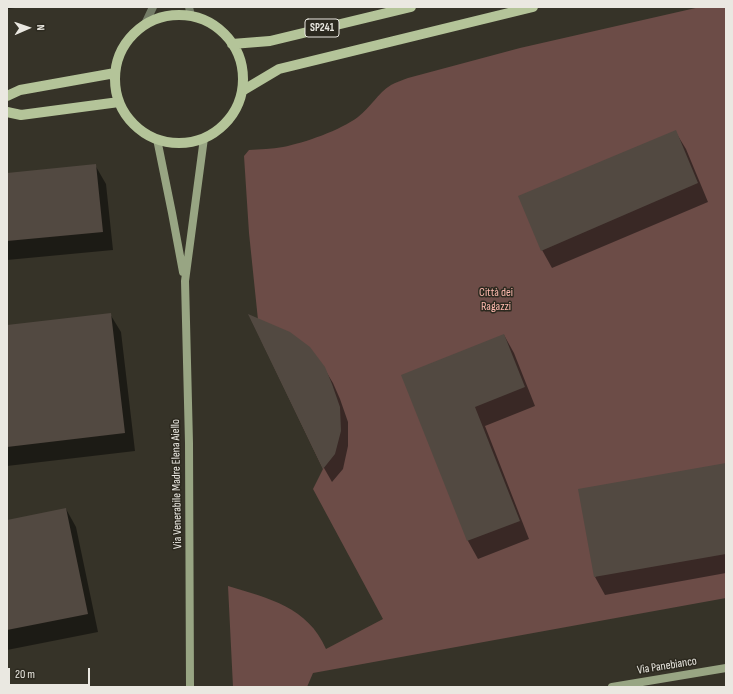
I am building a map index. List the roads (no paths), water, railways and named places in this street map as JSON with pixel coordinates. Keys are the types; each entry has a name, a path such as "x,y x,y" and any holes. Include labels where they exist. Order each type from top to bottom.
{"main road":[{"name":"SP241","path":"232,44 270,41 411,7"},
{"path":"242,91 278,69 533,7"},
{"path":"190,11 221,31 232,44 240,59 242,91 235,110 222,126 204,138 189,142 173,143 157,139 141,131 128,118 119,102 115,73 120,54 130,37 145,24 160,18 190,11"},
{"path":"7,96 20,90 115,73"},
{"path":"7,112 21,115 119,102"}],"street":[{"path":"145,24 152,7"},
{"name":"Via Venerabile Madre Elena Aiello","path":"190,687 189,443 185,281 204,138"},
{"name":"Via Venerabile Madre Elena Aiello","path":"157,139 185,281"},
{"name":"Via Panebianco","path":"612,687 726,668"}],"park label":[{"name":"Città dei Ragazzi","path":"496,300"}]}
